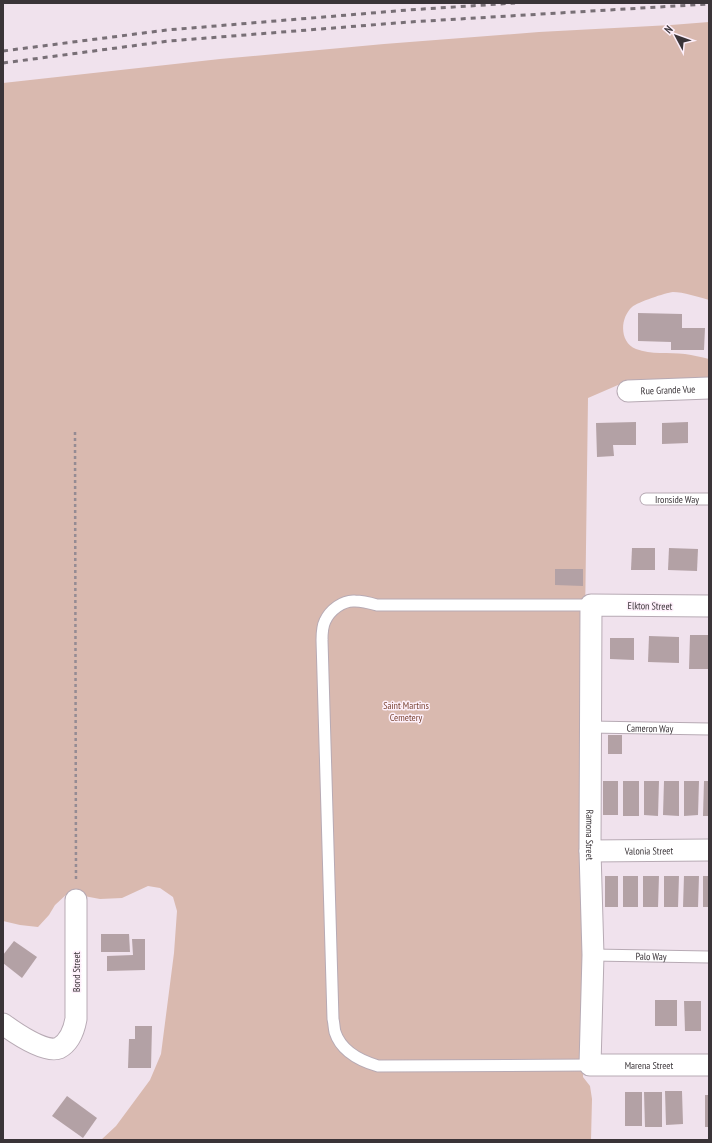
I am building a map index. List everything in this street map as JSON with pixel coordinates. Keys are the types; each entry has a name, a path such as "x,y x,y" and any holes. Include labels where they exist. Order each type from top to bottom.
{"street":[{"name":"Rue Grande Vue","path":"628,391 709,388"},
{"name":"Elkton Street","path":"591,605 709,606"},
{"name":"Ramona Street","path":"590,1065 593,956 590,851 591,605"},
{"name":"Valonia Street","path":"590,851 709,850"},
{"name":"Bond Street","path":"3,1024 20,1036 45,1048 58,1048 67,1042 74,1031 76,1019 76,900"},
{"name":"Marena Street","path":"590,1065 709,1065"}],"lane":[{"name":"Ironside Way","path":"646,499 709,498"},
{"path":"590,1065 378,1066 357,1058 341,1043 336,1033 333,1019 322,630 324,621 329,613 344,603 354,601 377,604 591,605"},
{"name":"Cameron Way","path":"590,727 709,729"},
{"name":"Palo Way","path":"593,956 709,958"}],"path":[{"path":"75,432 76,900"}],"green space":[{"name":"Saint Martins Cemetery","path":"709,22 709,300 677,292 652,298 632,307 625,317 623,330 624,336 630,346 636,349 654,353 694,355 709,359 709,380 633,382 618,385 588,398 585,622 588,904 583,1077 590,1086 592,1099 591,1140 101,1140 116,1126 150,1080 161,1054 174,953 177,911 173,897 160,888 148,886 122,898 100,899 68,893 55,905 49,915 38,927 3,921 3,83 220,59 384,44 539,32"}],"building":[{"path":"638,313 682,314 682,328 705,328 704,350 671,350 671,342 638,341"},
{"path":"636,422 636,445 613,445 614,456 597,457 596,423"},
{"path":"688,422 688,443 662,444 662,423"},
{"path":"632,548 655,548 655,570 631,570"},
{"path":"669,548 698,549 697,571 668,570"},
{"path":"555,569 583,569 583,586 555,585"},
{"path":"690,635 709,635 709,669 689,669"},
{"path":"649,636 679,637 679,663 648,662"},
{"path":"610,638 634,638 634,660 610,659"},
{"path":"608,735 622,735 622,754 608,754"},
{"path":"603,781 618,781 618,815 603,815"},
{"path":"623,781 639,781 639,816 623,816"},
{"path":"644,781 659,781 658,816 644,815"},
{"path":"664,781 679,781 679,816 663,815"},
{"path":"684,781 699,781 698,815 684,816"},
{"path":"704,781 709,781 709,816 703,816"},
{"path":"605,876 618,876 618,907 605,907"},
{"path":"623,876 638,876 638,907 623,907"},
{"path":"643,876 659,876 658,907 643,907"},
{"path":"664,876 679,876 678,907 664,907"},
{"path":"684,876 699,876 698,907 683,907"},
{"path":"703,876 709,876 709,907 703,907"},
{"path":"101,934 129,934 130,952 101,952"},
{"path":"132,939 145,939 145,970 107,971 107,956 133,955"},
{"path":"14,941 37,957 22,978 3,963 3,955"},
{"path":"655,1000 677,1000 677,1026 655,1026"},
{"path":"684,1001 701,1001 701,1031 685,1031"},
{"path":"135,1026 152,1026 151,1068 128,1068 129,1039 135,1039"},
{"path":"665,1091 682,1091 683,1124 666,1125"},
{"path":"625,1092 642,1092 642,1126 625,1126"},
{"path":"644,1092 662,1092 662,1127 645,1127"},
{"path":"705,1095 709,1095 709,1127 705,1127"},
{"path":"67,1096 97,1118 83,1138 52,1116"}],"railway":[{"path":"3,51 167,30 408,10 515,3"},
{"path":"3,63 169,41 409,22 709,4"}]}
